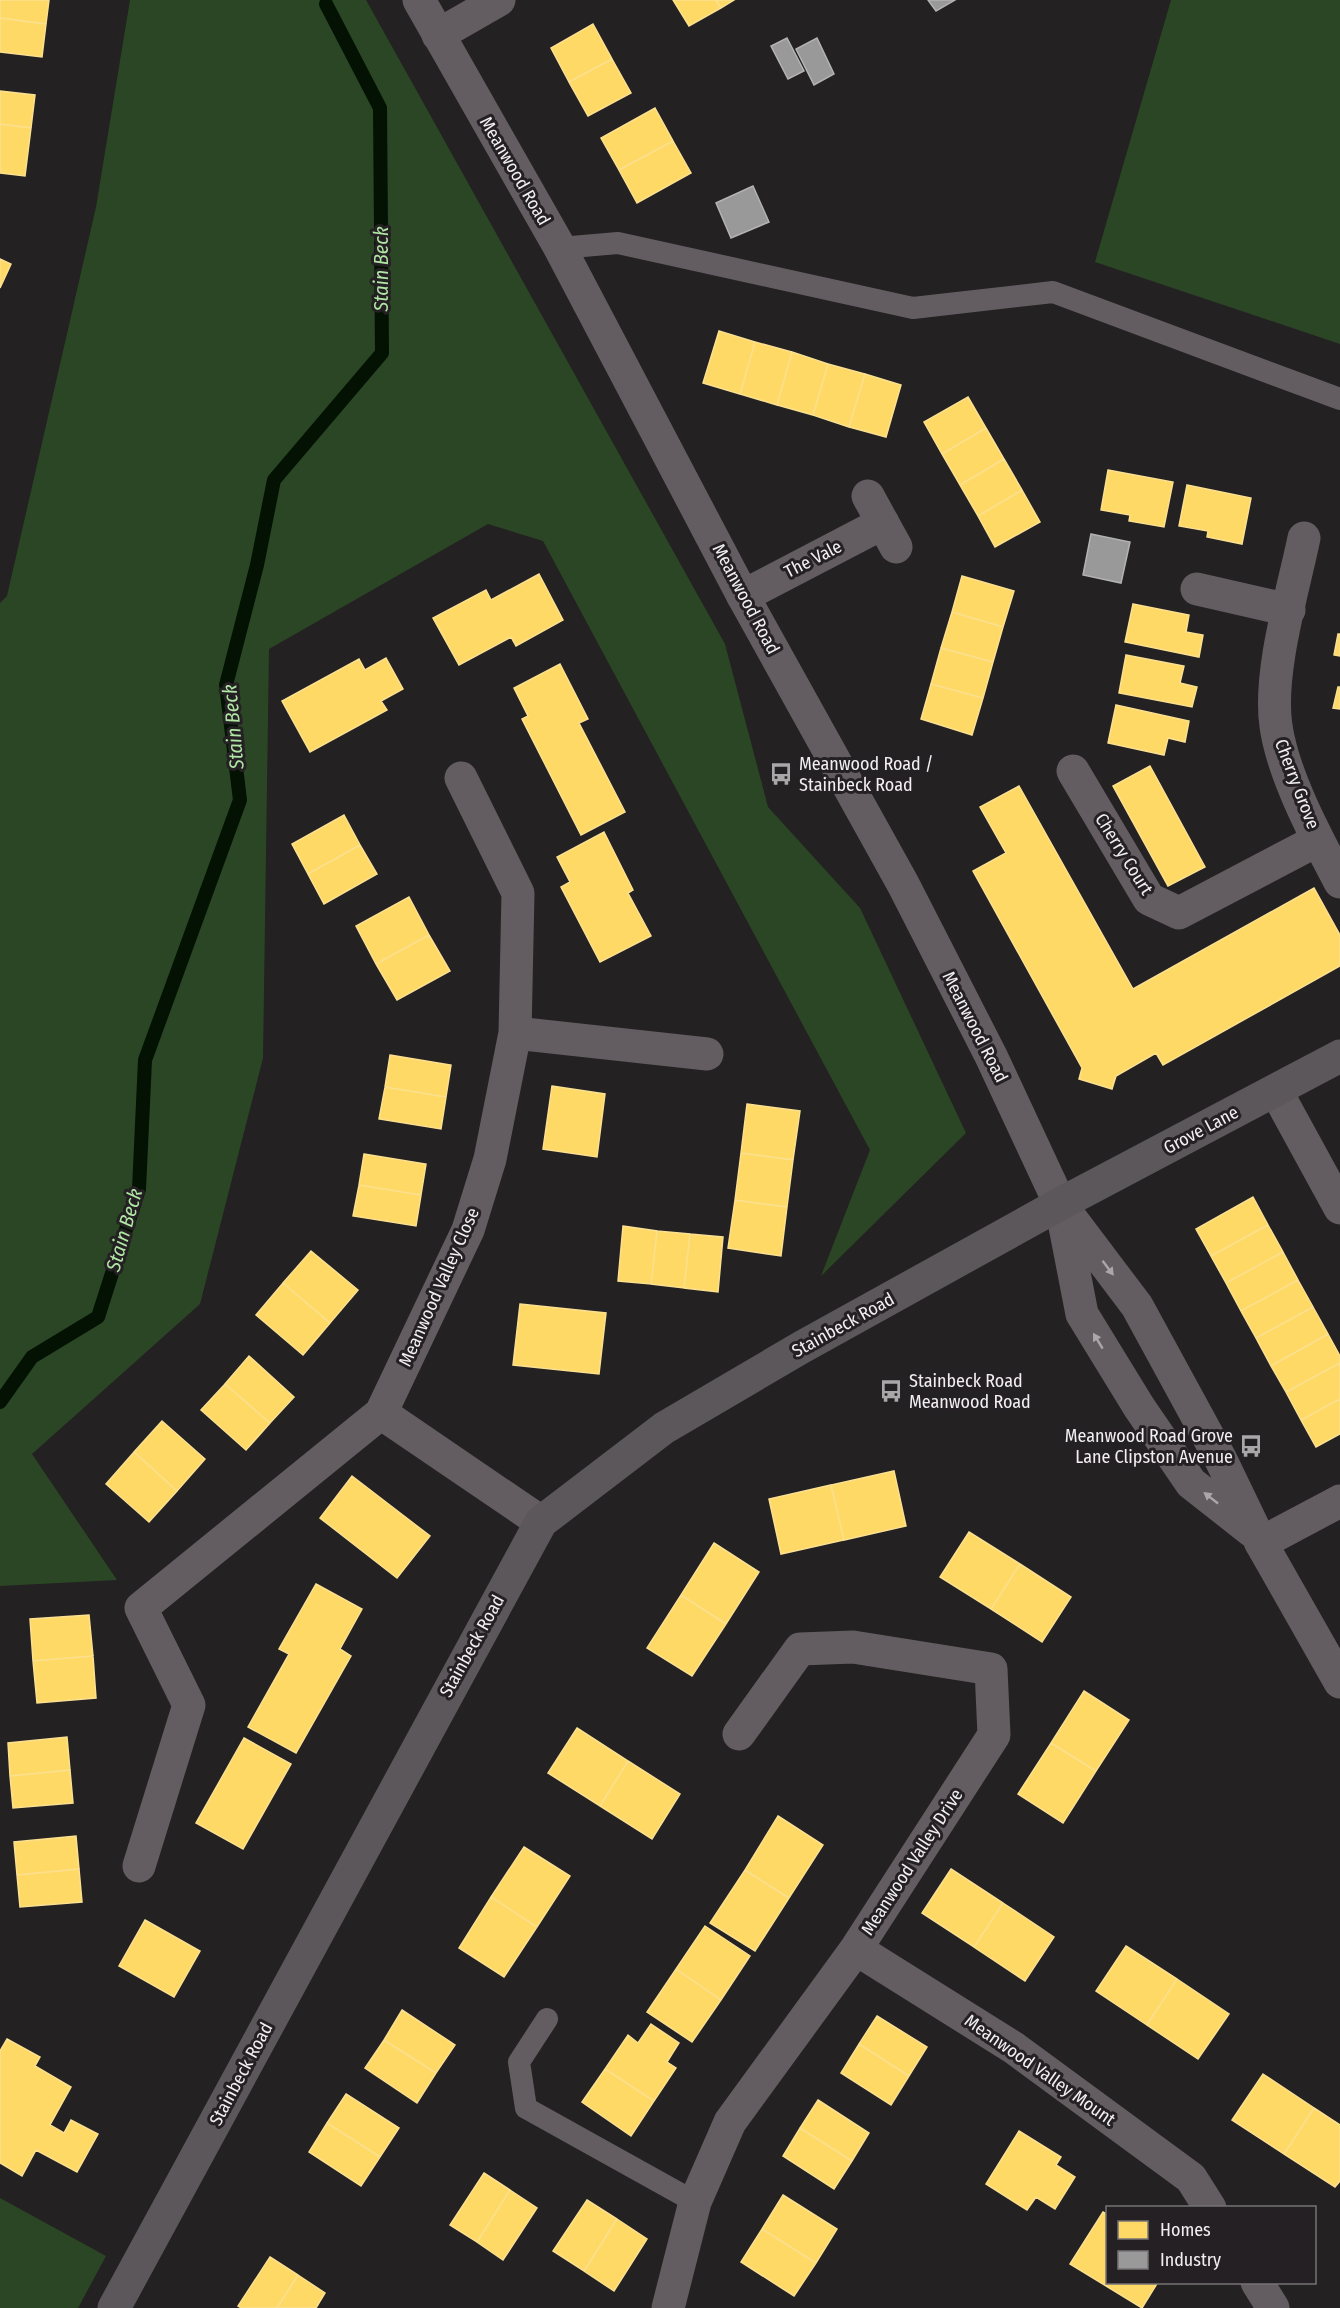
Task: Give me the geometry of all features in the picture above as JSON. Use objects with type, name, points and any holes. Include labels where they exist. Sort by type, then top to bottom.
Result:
[{"type":"main road","name":"Grove Lane","points":[[1060,1204],[1340,1056]]},
{"type":"main road","name":"Stainbeck Road","points":[[114,2308],[541,1522],[664,1428],[802,1347],[1060,1204]]},
{"type":"street","name":"Meanwood Road","points":[[419,0],[560,248],[743,596],[903,884],[991,1056],[1060,1204],[1137,1306],[1221,1460],[1259,1539],[1340,1682]]},
{"type":"street","points":[[438,35],[499,0]]},
{"type":"street","name":"The Vale","points":[[743,596],[882,522]]},
{"type":"street","name":"Cherry Grove","points":[[1304,538],[1276,676],[1276,726],[1287,767],[1318,840],[1340,882]]},
{"type":"street","points":[[1197,589],[1289,610]]},
{"type":"street","name":"Cherry Court","points":[[1073,771],[1149,899],[1179,913],[1318,840]]},
{"type":"street","name":"Meanwood Valley Close","points":[[139,1866],[189,1705],[141,1608],[381,1413],[468,1230],[490,1159],[515,1033],[518,893],[461,778]]},
{"type":"street","points":[[515,1033],[707,1054]]},
{"type":"street","points":[[1276,1091],[1340,1208]]},
{"type":"street","name":"Meanwood Road","points":[[1060,1204],[1082,1314],[1138,1407],[1191,1483],[1259,1539]]},
{"type":"street","points":[[381,1413],[541,1522]]},
{"type":"street","points":[[1259,1539],[1340,1501]]},
{"type":"street","name":"Meanwood Valley Drive","points":[[668,2308],[695,2202],[730,2122],[856,1949],[994,1735],[991,1669],[853,1647],[800,1649],[739,1734]]},
{"type":"street","name":"Meanwood Valley Mount","points":[[856,1949],[1014,2048],[1191,2178],[1209,2206]]},
{"type":"street","points":[[1258,2284],[1273,2308]]},
{"type":"lane","points":[[560,248],[618,243],[913,308],[1053,292],[1340,399]]},
{"type":"lane","points":[[548,2019],[519,2062],[526,2108],[695,2202]]},
{"type":"green space","points":[[130,0],[366,0],[725,644],[768,807],[860,908],[966,1133],[821,1276],[870,1150],[543,541],[488,524],[269,649],[263,1058],[200,1304],[32,1454],[117,1580],[0,1586],[0,603],[7,596],[96,207]]},
{"type":"green space","points":[[1171,0],[1340,0],[1340,344],[1095,262]]},
{"type":"green space","points":[[0,2198],[106,2256],[78,2308],[0,2308]]},
{"type":"building: Homes","points":[[0,0],[49,0],[46,24],[0,18]]},
{"type":"building: Homes","points":[[673,0],[716,0],[721,8],[689,26]]},
{"type":"building: Homes","points":[[716,0],[734,0],[721,8]]},
{"type":"building: Homes","points":[[0,18],[46,24],[42,57],[0,52]]},
{"type":"building: Homes","points":[[593,24],[612,59],[569,82],[551,48]]},
{"type":"building: Homes","points":[[612,59],[631,93],[588,116],[569,82]]},
{"type":"building: Homes","points":[[0,91],[35,95],[31,128],[0,124]]},
{"type":"building: Homes","points":[[655,108],[673,141],[619,170],[601,138]]},
{"type":"building: Homes","points":[[0,124],[31,128],[25,176],[0,173]]},
{"type":"building: Homes","points":[[673,141],[691,173],[637,203],[619,170]]},
{"type":"building: Homes","points":[[0,259],[11,264],[0,288]]},
{"type":"building: Homes","points":[[719,331],[755,342],[740,394],[703,383]]},
{"type":"building: Homes","points":[[755,342],[792,352],[777,405],[740,394]]},
{"type":"building: Homes","points":[[792,352],[828,364],[813,415],[777,405]]},
{"type":"building: Homes","points":[[828,364],[865,374],[849,427],[813,415]]},
{"type":"building: Homes","points":[[865,374],[901,385],[886,437],[849,427]]},
{"type":"building: Homes","points":[[968,397],[986,428],[942,454],[924,422]]},
{"type":"building: Homes","points":[[986,428],[1004,459],[960,485],[942,454]]},
{"type":"building: Homes","points":[[1004,459],[1022,490],[978,516],[960,485]]},
{"type":"building: Homes","points":[[1108,470],[1173,482],[1164,527],[1129,521],[1130,515],[1101,510]]},
{"type":"building: Homes","points":[[1187,485],[1251,498],[1242,544],[1207,537],[1208,531],[1179,526]]},
{"type":"building: Homes","points":[[1022,490],[1040,522],[995,547],[978,516]]},
{"type":"building: Homes","points":[[539,574],[563,620],[516,646],[511,637],[459,665],[433,618],[486,590],[491,600]]},
{"type":"building: Homes","points":[[962,576],[1014,591],[1003,627],[952,612]]},
{"type":"building: Homes","points":[[1133,604],[1189,615],[1186,632],[1203,635],[1199,657],[1125,642]]},
{"type":"building: Homes","points":[[952,612],[1003,627],[993,662],[941,648]]},
{"type":"building: Homes","points":[[1338,634],[1340,634],[1340,656],[1334,655]]},
{"type":"building: Homes","points":[[941,648],[993,662],[983,698],[931,684]]},
{"type":"building: Homes","points":[[1126,655],[1184,666],[1180,683],[1197,687],[1192,707],[1119,693]]},
{"type":"building: Homes","points":[[386,658],[403,689],[381,701],[387,710],[310,752],[282,701],[359,659],[365,670]]},
{"type":"building: Homes","points":[[560,664],[588,719],[579,723],[625,812],[581,835],[522,719],[528,716],[514,688]]},
{"type":"building: Homes","points":[[931,684],[983,698],[972,735],[921,719]]},
{"type":"building: Homes","points":[[1338,687],[1340,687],[1340,709],[1333,708]]},
{"type":"building: Homes","points":[[1116,705],[1189,721],[1185,742],[1168,738],[1164,755],[1108,743]]},
{"type":"building: Homes","points":[[1150,766],[1205,867],[1168,886],[1113,786]]},
{"type":"building: Homes","points":[[1019,786],[1133,989],[1314,888],[1340,935],[1340,966],[1163,1065],[1156,1053],[1116,1076],[1112,1089],[1079,1079],[1082,1068],[973,871],[1006,853],[980,807]]},
{"type":"building: Homes","points":[[344,815],[360,845],[308,874],[292,844]]},
{"type":"building: Homes","points":[[604,832],[633,890],[628,893],[651,936],[600,962],[561,887],[570,882],[557,857]]},
{"type":"building: Homes","points":[[360,845],[377,874],[324,904],[308,874]]},
{"type":"building: Homes","points":[[409,897],[429,935],[376,964],[356,926]]},
{"type":"building: Homes","points":[[429,935],[450,971],[397,1000],[376,964]]},
{"type":"building: Homes","points":[[390,1055],[451,1065],[446,1097],[385,1087]]},
{"type":"building: Homes","points":[[552,1086],[605,1094],[597,1157],[543,1149]]},
{"type":"building: Homes","points":[[385,1087],[446,1097],[441,1129],[379,1119]]},
{"type":"building: Homes","points":[[747,1104],[800,1111],[793,1160],[741,1153]]},
{"type":"building: Homes","points":[[741,1153],[793,1160],[787,1207],[735,1200]]},
{"type":"building: Homes","points":[[364,1154],[426,1164],[421,1195],[359,1185]]},
{"type":"building: Homes","points":[[359,1185],[421,1195],[416,1226],[353,1216]]},
{"type":"building: Homes","points":[[1253,1197],[1268,1225],[1211,1256],[1196,1229]]},
{"type":"building: Homes","points":[[735,1200],[787,1207],[781,1256],[728,1248]]},
{"type":"building: Homes","points":[[1268,1225],[1283,1252],[1226,1283],[1211,1256]]},
{"type":"building: Homes","points":[[623,1226],[657,1231],[651,1284],[618,1281]]},
{"type":"building: Homes","points":[[657,1231],[690,1234],[684,1288],[651,1284]]},
{"type":"building: Homes","points":[[690,1234],[723,1237],[718,1292],[684,1288]]},
{"type":"building: Homes","points":[[311,1251],[358,1290],[330,1323],[283,1283]]},
{"type":"building: Homes","points":[[1283,1252],[1298,1280],[1241,1311],[1226,1283]]},
{"type":"building: Homes","points":[[1298,1280],[1313,1307],[1256,1338],[1241,1311]]},
{"type":"building: Homes","points":[[283,1283],[330,1323],[303,1355],[256,1315]]},
{"type":"building: Homes","points":[[520,1304],[606,1313],[599,1374],[513,1365]]},
{"type":"building: Homes","points":[[1313,1307],[1328,1334],[1271,1366],[1256,1338]]},
{"type":"building: Homes","points":[[1328,1334],[1340,1356],[1340,1363],[1286,1392],[1271,1366]]},
{"type":"building: Homes","points":[[249,1356],[294,1397],[270,1423],[225,1384]]},
{"type":"building: Homes","points":[[1340,1363],[1340,1399],[1301,1420],[1286,1392]]},
{"type":"building: Homes","points":[[225,1384],[270,1423],[246,1450],[201,1410]]},
{"type":"building: Homes","points":[[1340,1399],[1340,1434],[1316,1447],[1301,1420]]},
{"type":"building: Homes","points":[[162,1421],[205,1459],[177,1491],[134,1452]]},
{"type":"building: Homes","points":[[134,1452],[177,1491],[149,1522],[106,1484]]},
{"type":"building: Homes","points":[[894,1471],[906,1526],[844,1540],[831,1485]]},
{"type":"building: Homes","points":[[352,1476],[430,1536],[397,1578],[320,1518]]},
{"type":"building: Homes","points":[[831,1485],[844,1540],[781,1554],[769,1499]]},
{"type":"building: Homes","points":[[969,1532],[1020,1564],[991,1609],[940,1577]]},
{"type":"building: Homes","points":[[714,1543],[759,1572],[726,1624],[681,1595]]},
{"type":"building: Homes","points":[[1020,1564],[1071,1597],[1042,1642],[991,1609]]},
{"type":"building: Homes","points":[[316,1584],[362,1609],[340,1649],[351,1656],[296,1753],[248,1727],[289,1654],[279,1649]]},
{"type":"building: Homes","points":[[681,1595],[726,1624],[692,1676],[647,1648]]},
{"type":"building: Homes","points":[[89,1615],[93,1656],[33,1661],[30,1619]]},
{"type":"building: Homes","points":[[93,1656],[96,1698],[37,1703],[33,1661]]},
{"type":"building: Homes","points":[[1084,1691],[1129,1720],[1096,1771],[1051,1743]]},
{"type":"building: Homes","points":[[577,1728],[628,1761],[600,1806],[548,1773]]},
{"type":"building: Homes","points":[[67,1737],[70,1770],[10,1776],[8,1743]]},
{"type":"building: Homes","points":[[244,1738],[291,1764],[243,1849],[196,1823]]},
{"type":"building: Homes","points":[[1051,1743],[1096,1771],[1063,1823],[1018,1794]]},
{"type":"building: Homes","points":[[628,1761],[680,1794],[652,1839],[600,1806]]},
{"type":"building: Homes","points":[[70,1770],[73,1803],[13,1808],[10,1776]]},
{"type":"building: Homes","points":[[778,1816],[823,1845],[789,1898],[745,1870]]},
{"type":"building: Homes","points":[[76,1836],[79,1869],[17,1875],[14,1842]]},
{"type":"building: Homes","points":[[524,1847],[570,1876],[537,1927],[491,1897]]},
{"type":"building: Homes","points":[[79,1869],[82,1902],[20,1907],[17,1875]]},
{"type":"building: Homes","points":[[951,1869],[1003,1903],[974,1947],[922,1913]]},
{"type":"building: Homes","points":[[745,1870],[789,1898],[755,1951],[710,1923]]},
{"type":"building: Homes","points":[[491,1897],[537,1927],[504,1977],[459,1948]]},
{"type":"building: Homes","points":[[1003,1903],[1054,1937],[1025,1981],[974,1947]]},
{"type":"building: Homes","points":[[145,1920],[200,1951],[174,1997],[119,1966]]},
{"type":"building: Homes","points":[[705,1926],[750,1956],[721,2000],[676,1969]]},
{"type":"building: Homes","points":[[1126,1946],[1177,1979],[1147,2025],[1096,1991]]},
{"type":"building: Homes","points":[[676,1969],[721,2000],[692,2042],[647,2012]]},
{"type":"building: Homes","points":[[1177,1979],[1229,2014],[1198,2059],[1147,2025]]},
{"type":"building: Homes","points":[[402,2010],[455,2045],[436,2073],[384,2040]]},
{"type":"building: Homes","points":[[877,2016],[927,2047],[909,2076],[859,2044]]},
{"type":"building: Homes","points":[[651,2024],[679,2043],[667,2062],[676,2068],[654,2101],[605,2069],[628,2035],[638,2043]]},
{"type":"building: Homes","points":[[7,2039],[40,2057],[35,2066],[71,2087],[50,2125],[64,2133],[71,2120],[98,2134],[77,2172],[36,2150],[22,2176],[0,2163],[0,2051]]},
{"type":"building: Homes","points":[[384,2040],[436,2073],[417,2103],[365,2068]]},
{"type":"building: Homes","points":[[859,2044],[909,2076],[891,2105],[841,2073]]},
{"type":"building: Homes","points":[[605,2069],[654,2101],[631,2136],[582,2102]]},
{"type":"building: Homes","points":[[1263,2074],[1314,2108],[1284,2154],[1232,2120]]},
{"type":"building: Homes","points":[[346,2094],[399,2128],[380,2157],[327,2123]]},
{"type":"building: Homes","points":[[818,2100],[869,2133],[852,2161],[800,2128]]},
{"type":"building: Homes","points":[[1314,2108],[1340,2125],[1340,2181],[1335,2187],[1284,2154]]},
{"type":"building: Homes","points":[[327,2123],[380,2157],[361,2186],[309,2152]]},
{"type":"building: Homes","points":[[800,2128],[852,2161],[834,2189],[783,2156]]},
{"type":"building: Homes","points":[[1019,2131],[1061,2157],[1056,2165],[1075,2177],[1055,2209],[1036,2197],[1027,2210],[986,2184]]},
{"type":"building: Homes","points":[[484,2173],[510,2190],[477,2242],[450,2225]]},
{"type":"building: Homes","points":[[510,2190],[537,2208],[503,2260],[477,2242]]},
{"type":"building: Homes","points":[[783,2195],[837,2229],[816,2263],[762,2229]]},
{"type":"building: Homes","points":[[587,2200],[617,2219],[584,2271],[553,2251]]},
{"type":"building: Homes","points":[[1103,2212],[1106,2214],[1106,2286],[1070,2264]]},
{"type":"building: Homes","points":[[617,2219],[647,2239],[614,2291],[584,2271]]},
{"type":"building: Homes","points":[[762,2229],[816,2263],[794,2296],[741,2262]]},
{"type":"building: Homes","points":[[270,2257],[298,2275],[277,2308],[241,2308],[238,2306]]},
{"type":"building: Homes","points":[[298,2275],[325,2293],[316,2308],[277,2308]]},
{"type":"building: Homes","points":[[1107,2284],[1157,2284],[1142,2308],[1106,2286]]},
{"type":"building: Industry","points":[[928,0],[955,0],[936,11]]},
{"type":"building: Industry","points":[[787,38],[804,71],[788,79],[771,46]]},
{"type":"building: Industry","points":[[817,38],[834,74],[814,85],[796,49]]},
{"type":"building: Industry","points":[[753,186],[769,222],[731,238],[716,203]]},
{"type":"building: Industry","points":[[1091,534],[1130,542],[1121,583],[1083,575]]},
{"type":"waterway","name":"Stain Beck","points":[[0,1402],[32,1357],[98,1317],[139,1189],[145,1060],[240,800],[226,685],[257,565],[274,480],[382,353],[380,108],[326,4]]},
{"type":"place","name":"Meanwood Road / Stainbeck Road","points":[[781,774]]},
{"type":"place","name":"Stainbeck Road Meanwood Road","points":[[891,1391]]},
{"type":"place","name":"Meanwood Road Grove Lane Clipston Avenue","points":[[1251,1446]]}]
